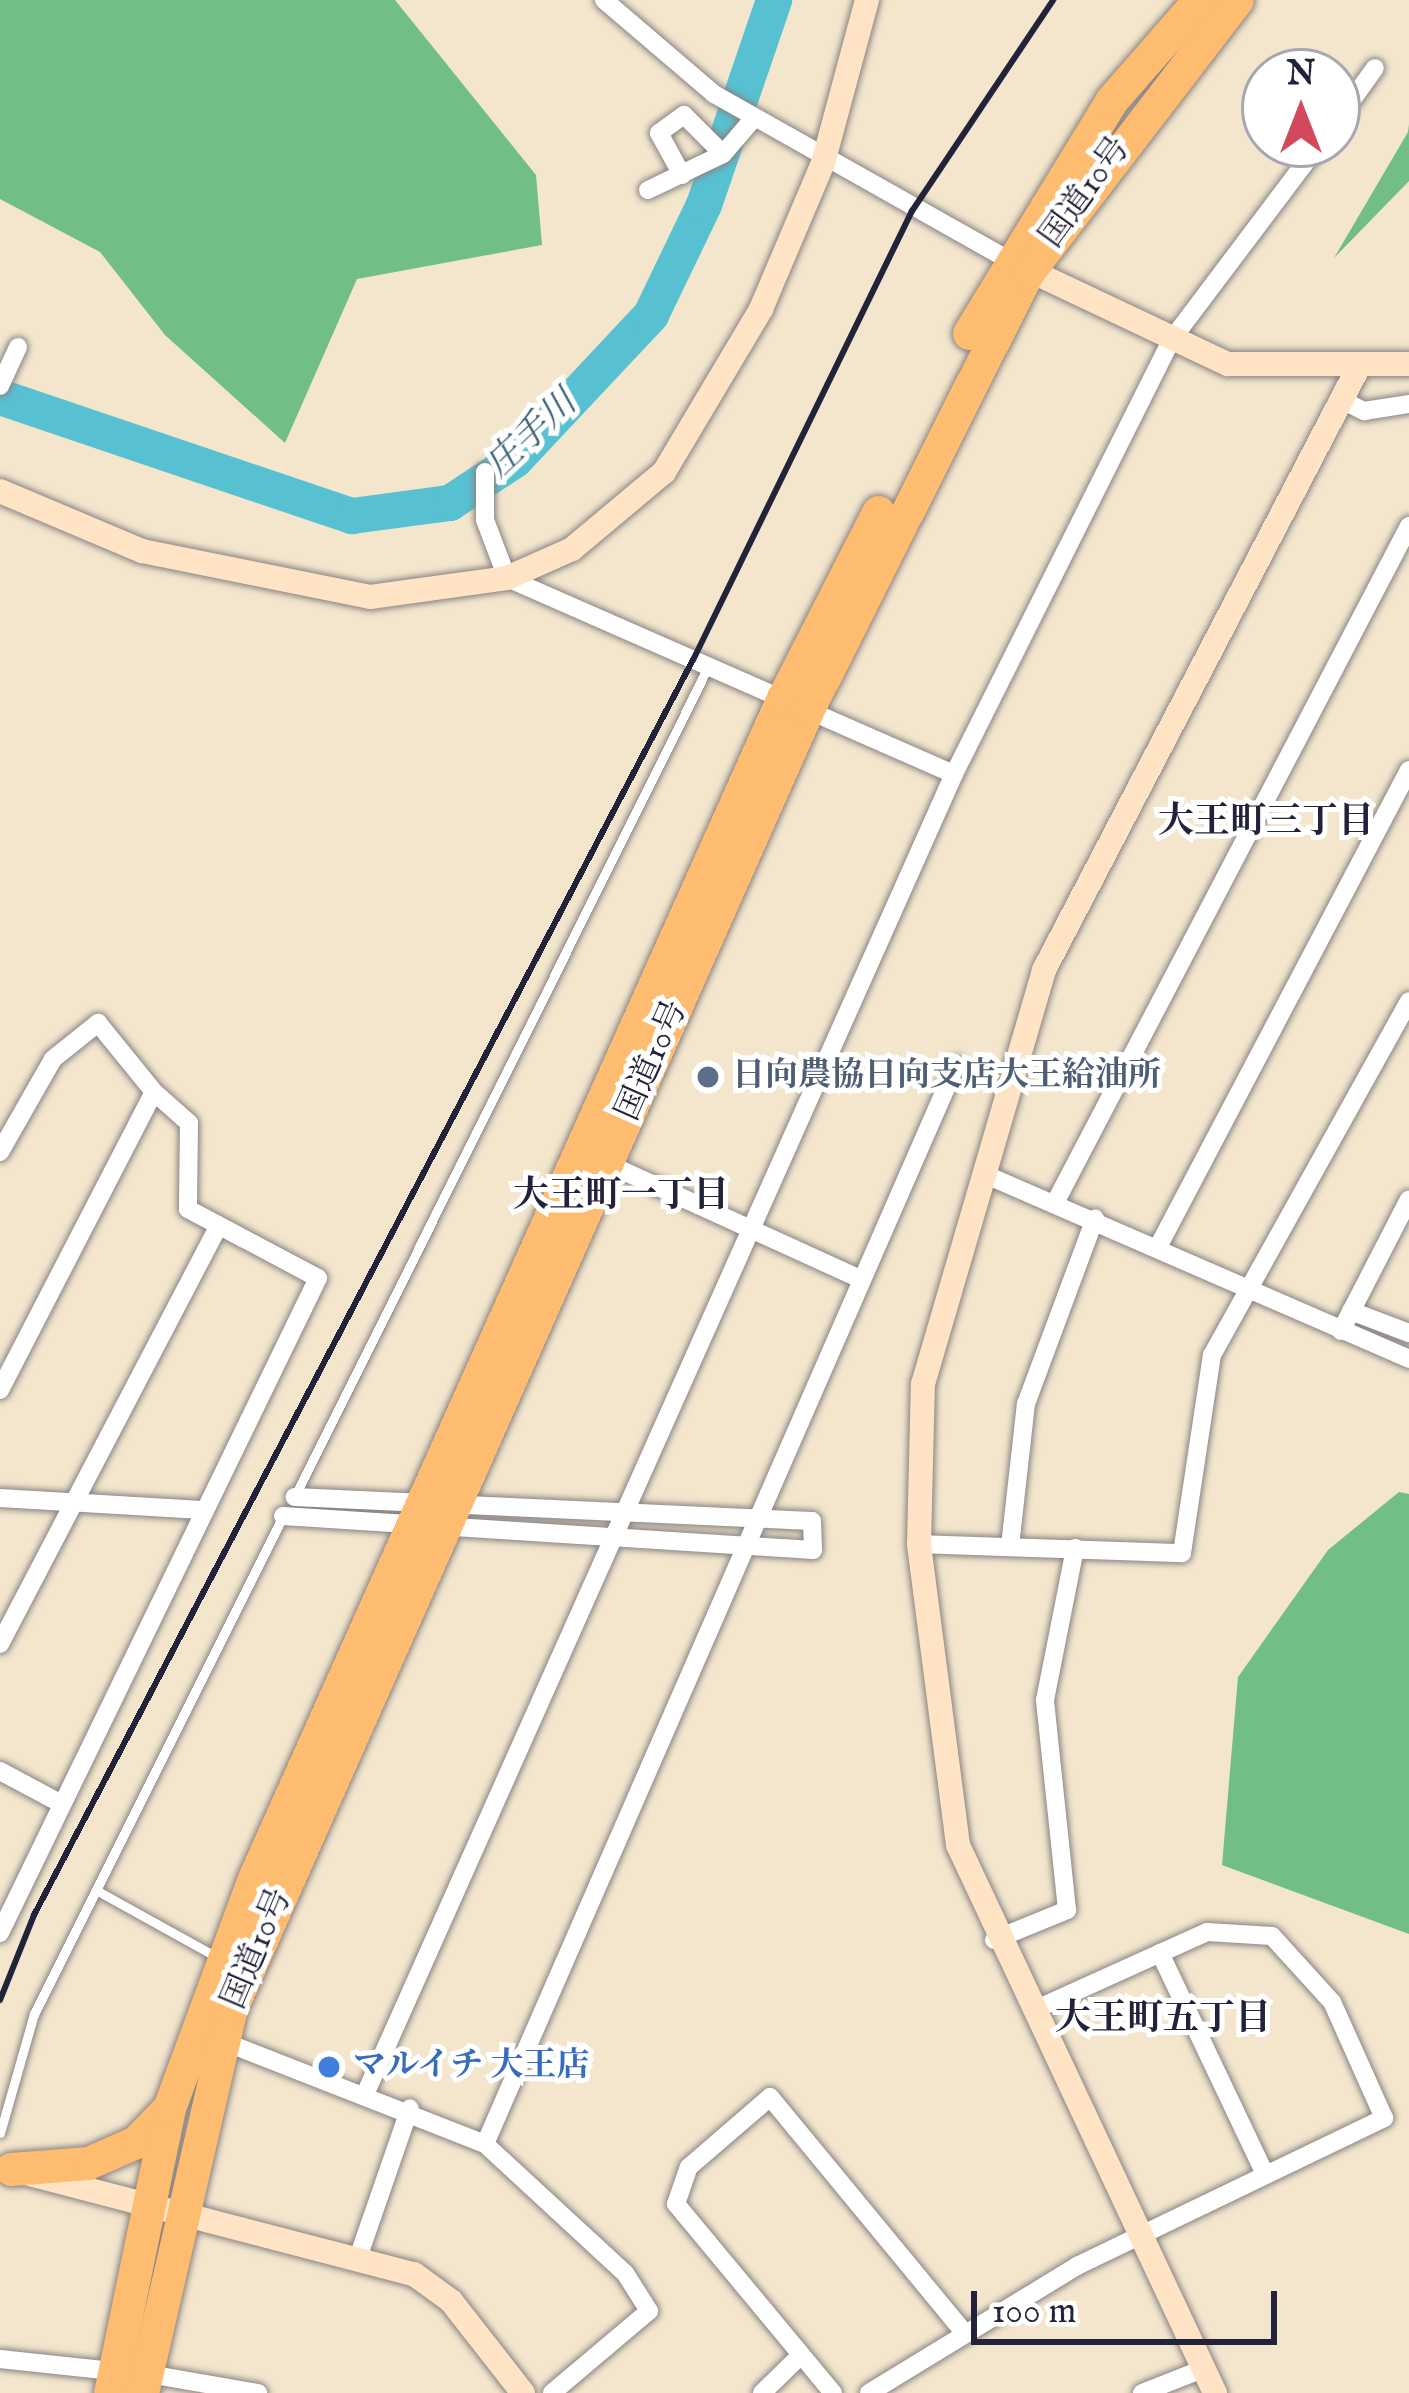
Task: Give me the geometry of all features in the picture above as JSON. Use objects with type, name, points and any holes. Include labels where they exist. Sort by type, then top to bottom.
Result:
[{"type":"highway","name":"国道10号","points":[[127,2383],[144,2204],[169,2108],[221,1960],[412,1514],[795,704],[1017,266],[1111,100],[1199,0]]},
{"type":"highway","name":"国道10号","points":[[1017,266],[1237,0]]},
{"type":"highway","name":"国道10号","points":[[127,2383],[222,2041],[608,1164],[795,704]]},
{"type":"highway","points":[[5,2168],[88,2163],[136,2142],[169,2108]]},
{"type":"street","points":[[604,0],[714,94],[823,163],[1170,342],[1228,364],[1356,372],[1409,364]]},
{"type":"street","points":[[0,491],[142,551],[292,588],[370,597],[507,578],[608,526],[664,472],[761,309],[823,163],[867,0]]},
{"type":"street","points":[[1361,88],[1375,68]]},
{"type":"street","points":[[682,175],[659,133],[684,115],[724,154]]},
{"type":"street","points":[[648,190],[724,154],[761,123]]},
{"type":"street","points":[[367,2090],[954,774],[1170,342],[1301,168]]},
{"type":"street","points":[[0,386],[18,347]]},
{"type":"street","points":[[1215,2393],[1034,2010],[994,1940],[958,1844],[919,1544],[923,1384],[1044,970],[1356,372]]},
{"type":"street","points":[[1342,400],[1364,411],[1409,404]]},
{"type":"street","points":[[485,472],[485,520],[507,578],[954,774]]},
{"type":"street","points":[[1055,1201],[1409,526]]},
{"type":"street","points":[[1158,1246],[1409,770]]},
{"type":"street","points":[[919,1544],[1182,1553],[1212,1354],[1256,1291],[1409,1001]]},
{"type":"street","points":[[0,1152],[52,1059],[98,1023],[154,1092],[189,1124],[188,1210],[318,1279],[58,1802],[0,1934]]},
{"type":"street","points":[[485,2144],[741,1546],[956,1065]]},
{"type":"street","points":[[0,1390],[154,1092]]},
{"type":"street","points":[[608,1164],[860,1279]]},
{"type":"street","points":[[984,1174],[1095,1218],[1409,1359]]},
{"type":"street","points":[[1341,1330],[1409,1198]]},
{"type":"street","points":[[1010,1546],[1026,1404],[1095,1218]]},
{"type":"street","points":[[0,1644],[218,1227]]},
{"type":"street","points":[[1351,1311],[1409,1333]]},
{"type":"street","points":[[295,1497],[412,1514]]},
{"type":"street","points":[[0,1498],[202,1510]]},
{"type":"street","points":[[283,1516],[622,1512],[812,1521],[812,1550],[612,1535],[453,1515]]},
{"type":"street","points":[[994,1940],[1067,1910],[1045,1700],[1075,1548]]},
{"type":"street","points":[[0,1771],[58,1802]]},
{"type":"street","points":[[869,2393],[963,2331],[1144,2241],[1265,2174],[1384,2118],[1332,2002],[1288,1946],[1251,1930],[1207,1932],[1034,2010]]},
{"type":"street","points":[[1160,1953],[1265,2174]]},
{"type":"street","points":[[222,2041],[410,2108],[485,2144],[539,2184],[649,2311],[552,2393]]},
{"type":"street","points":[[832,2393],[676,2204],[689,2168],[770,2097],[963,2331]]},
{"type":"street","points":[[360,2252],[410,2108]]},
{"type":"street","points":[[5,2168],[360,2252],[451,2301],[523,2393]]},
{"type":"street","points":[[762,2393],[800,2356]]},
{"type":"street","points":[[0,2359],[127,2383],[258,2393]]},
{"type":"street","points":[[1142,2393],[1203,2369]]},
{"type":"lane","points":[[0,2133],[34,2014],[708,667]]},
{"type":"lane","points":[[96,1890],[221,1960]]},
{"type":"green space","points":[[0,0],[395,0],[536,175],[542,245],[357,279],[285,443],[165,335],[100,252],[0,199]]},
{"type":"green space","points":[[1409,124],[1409,181],[1334,258],[1408,132]]},
{"type":"green space","points":[[1399,1492],[1409,1494],[1409,1934],[1222,1865],[1238,1677],[1328,1550]]},
{"type":"waterway","name":"庄手川","points":[[0,397],[352,516],[450,503],[515,460],[651,315],[704,205],[774,0]]},
{"type":"railway","points":[[0,2000],[34,1915],[693,660],[912,211],[1053,0]]},
{"type":"place","name":"日向農協日向支店大王給油所","points":[[708,1077]]},
{"type":"place","name":"マルイチ 大王店","points":[[329,2067]]},
{"type":"district","name":"大王町三丁目","points":[[1266,823]]},
{"type":"district","name":"大王町一丁目","points":[[621,1197]]},
{"type":"district","name":"大王町五丁目","points":[[1163,2020]]}]
